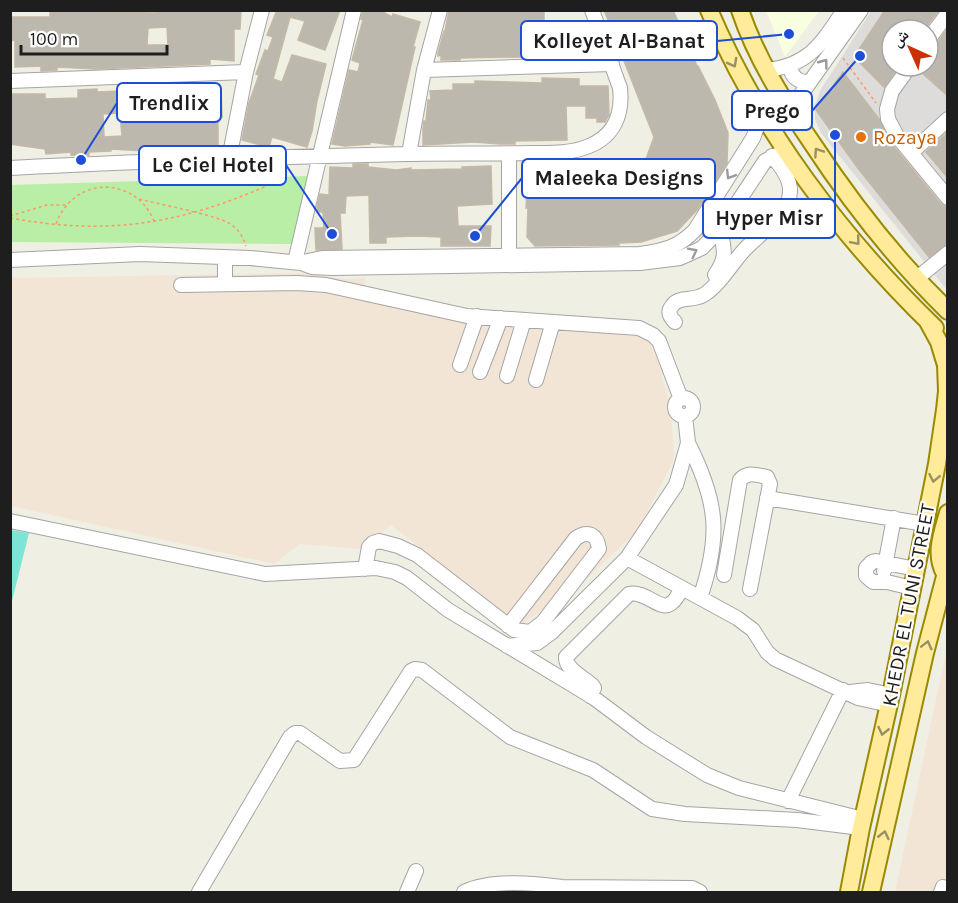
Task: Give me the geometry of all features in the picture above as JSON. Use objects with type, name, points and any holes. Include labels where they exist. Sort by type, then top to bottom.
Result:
[{"type":"main road","points":[[709,10],[733,63],[756,104],[774,158],[845,229],[948,340]]},
{"type":"main road","points":[[740,10],[766,70],[789,110],[843,190],[916,279],[948,311]]},
{"type":"main road","name":"KHEDR EL TUNI STREET","points":[[849,892],[890,700],[945,417],[946,365],[939,342],[927,320]]},
{"type":"main road","points":[[946,570],[940,562],[939,549],[948,513]]},
{"type":"main road","name":"KHEDR EL TUNI STREET","points":[[871,892],[946,570]]},
{"type":"street","points":[[229,159],[246,72],[262,10]]},
{"type":"street","points":[[298,262],[319,157],[354,10]]},
{"type":"street","points":[[409,154],[424,70],[440,10]]},
{"type":"street","points":[[10,168],[139,161],[571,152],[598,142],[608,134],[620,113],[622,100],[612,64],[592,10]]},
{"type":"street","points":[[766,70],[800,62],[820,46],[844,10]]},
{"type":"street","points":[[789,110],[836,48],[861,10]]},
{"type":"street","points":[[424,70],[612,64]]},
{"type":"street","points":[[790,66],[792,74],[798,80],[810,82]]},
{"type":"street","points":[[10,81],[246,72]]},
{"type":"street","points":[[901,78],[892,91],[887,110],[891,128],[948,198]]},
{"type":"street","points":[[10,260],[140,254],[298,262],[322,258],[640,254],[674,247],[695,230],[753,138],[759,122],[756,104]]},
{"type":"street","points":[[911,153],[948,119]]},
{"type":"street","points":[[720,229],[725,254],[724,261],[716,273],[699,291],[676,293],[664,304],[662,314],[664,320],[674,326],[669,311],[676,302],[681,299],[699,298],[707,292],[746,248],[766,232],[789,201],[791,190],[781,166],[774,158],[752,151],[744,152]]},
{"type":"street","points":[[509,154],[509,256]]},
{"type":"street","points":[[298,262],[312,267],[331,268],[640,263],[680,258],[691,254],[712,240],[774,158]]},
{"type":"street","points":[[916,279],[948,253]]},
{"type":"street","points":[[225,257],[225,285]]},
{"type":"street","points":[[240,284],[245,258]]},
{"type":"street","points":[[181,285],[326,285],[477,316],[645,330],[659,341],[681,399],[687,399],[692,407],[685,416],[688,443],[703,472],[712,503],[714,535],[711,567],[700,598]]},
{"type":"street","points":[[460,365],[477,316]]},
{"type":"street","points":[[480,372],[501,318]]},
{"type":"street","points":[[507,376],[525,320]]},
{"type":"street","points":[[536,380],[553,322]]},
{"type":"street","points":[[507,646],[537,642],[552,632],[627,558],[676,485],[688,443]]},
{"type":"street","points":[[724,575],[742,478],[750,474],[767,477],[770,484],[750,588]]},
{"type":"street","points":[[767,498],[925,524]]},
{"type":"street","points":[[885,562],[894,518]]},
{"type":"street","points":[[10,521],[265,574],[376,568],[395,572],[415,584],[448,610],[591,696],[646,737],[707,775],[740,788],[862,824]]},
{"type":"street","points":[[365,569],[369,547],[373,543],[379,541],[398,546],[417,555],[508,626],[514,630],[530,632],[543,622],[599,549],[598,540],[592,534],[583,533],[576,538],[508,626]]},
{"type":"street","points":[[627,558],[737,618],[753,630],[774,659],[845,691],[868,690],[890,700]]},
{"type":"street","points":[[415,584],[425,561]]},
{"type":"street","points":[[912,588],[873,582],[866,576],[866,568],[872,561],[916,568]]},
{"type":"street","points":[[591,696],[594,688],[592,684],[568,667],[566,657],[629,594],[640,593],[662,606],[667,606],[672,604],[682,588]]},
{"type":"street","points":[[471,624],[484,607]]},
{"type":"street","points":[[537,642],[537,659],[541,666]]},
{"type":"street","points":[[199,892],[294,732],[300,733],[340,761],[354,760],[411,670],[415,669],[422,670],[510,737],[593,770],[652,809],[678,814],[862,824]]},
{"type":"street","points":[[788,801],[845,691]]},
{"type":"street","points":[[407,892],[416,871]]},
{"type":"street","points":[[464,892],[482,886],[542,883],[570,890],[692,888],[700,892]]},
{"type":"street","points":[[941,892],[943,887],[948,888]]},
{"type":"path","points":[[836,48],[888,119]]},
{"type":"path","points":[[10,217],[55,225],[105,227],[155,222],[197,213],[271,184]]},
{"type":"path","points":[[55,225],[66,205],[83,192],[104,187],[126,191],[139,199],[155,222]]},
{"type":"path","points":[[139,199],[168,204],[224,221],[236,227],[243,235],[245,258]]},
{"type":"path","points":[[10,217],[47,205],[66,205]]},
{"type":"shaded area","points":[[766,11],[819,11],[785,57]]},
{"type":"shaded area","points":[[871,11],[947,11],[947,290],[821,133],[815,120],[815,105],[820,91]]},
{"type":"shaded area","points":[[306,273],[344,279],[365,278],[365,285],[468,321],[647,337],[658,361],[671,409],[674,459],[638,530],[578,587],[520,625],[391,525],[361,549],[300,544],[274,564],[11,506],[10,278]]},
{"type":"shaded area","points":[[10,530],[29,533],[11,605]]},
{"type":"shaded area","points":[[947,648],[947,892],[895,892]]},
{"type":"green space","points":[[308,176],[293,244],[11,242],[10,185]]},
{"type":"building","points":[[50,10],[155,13],[155,10],[241,10],[240,29],[234,29],[234,61],[210,59],[210,64],[96,69],[57,67],[57,70],[41,71],[41,66],[15,67],[15,40],[10,41],[10,17],[50,17]],"holes":[[[167,27],[168,45],[147,45],[148,28]]]},
{"type":"building","points":[[277,10],[340,10],[325,50],[298,40],[305,21],[290,17],[273,79],[282,82],[292,55],[326,64],[307,147],[272,137],[269,147],[242,140],[249,103],[259,75],[256,74],[265,50],[268,51],[273,37],[267,35]]},
{"type":"building","points":[[363,10],[379,10],[392,17],[393,14],[420,22],[393,145],[370,142],[370,144],[345,146],[332,144],[349,70],[358,72],[360,63],[352,60],[363,20],[361,19]]},
{"type":"building","points":[[449,10],[544,10],[544,29],[559,29],[559,34],[580,28],[588,51],[571,56],[441,60],[441,55],[438,56],[438,53]]},
{"type":"building","points":[[604,10],[673,10],[728,133],[727,163],[697,210],[677,231],[641,242],[619,243],[619,245],[535,246],[527,237],[528,177],[635,169],[646,159],[654,137]]},
{"type":"building","points":[[885,10],[939,10],[933,18],[880,18],[880,78],[890,78],[884,87],[854,57]]},
{"type":"building","points":[[946,31],[948,33],[948,96],[928,78],[940,78],[940,39]]},
{"type":"building","points":[[843,72],[879,119],[890,142],[941,204],[948,208],[948,244],[929,257],[857,167],[816,110]]},
{"type":"building","points":[[542,78],[579,79],[579,86],[608,86],[609,115],[605,122],[597,122],[597,118],[586,118],[586,106],[566,106],[567,140],[515,141],[515,144],[474,142],[423,145],[424,121],[426,121],[428,100],[431,100],[430,91],[453,90],[453,84],[475,84],[475,81],[542,83]]},
{"type":"building","points":[[221,89],[222,117],[218,117],[218,149],[165,152],[111,149],[111,151],[89,152],[89,155],[82,156],[71,155],[71,152],[46,154],[45,149],[10,144],[10,94],[45,94],[45,99],[78,98],[78,90],[121,91],[121,95],[179,94],[179,91]],"holes":[[[120,113],[122,136],[104,137],[103,114]]]},
{"type":"building","points":[[948,132],[948,178],[926,152]]},
{"type":"building","points":[[353,164],[368,164],[368,167],[396,170],[491,166],[492,204],[457,206],[458,226],[491,226],[490,246],[441,246],[441,237],[417,236],[386,237],[386,243],[370,243],[369,195],[346,196],[345,213],[340,213],[342,249],[316,250],[315,228],[324,228],[323,212],[317,212],[317,206],[320,194],[329,195],[330,167],[353,168]]},
{"type":"place","name":"Kolleyet Al-Banat","points":[[789,34]]},
{"type":"place","name":"Prego","points":[[860,56]]},
{"type":"place","name":"Hyper Misr","points":[[835,135]]},
{"type":"place","name":"Rozaya","points":[[861,137]]},
{"type":"place","name":"Trendlix","points":[[81,160]]},
{"type":"place","name":"Le Ciel Hotel","points":[[332,234]]},
{"type":"place","name":"Maleeka Designs","points":[[475,236]]}]
